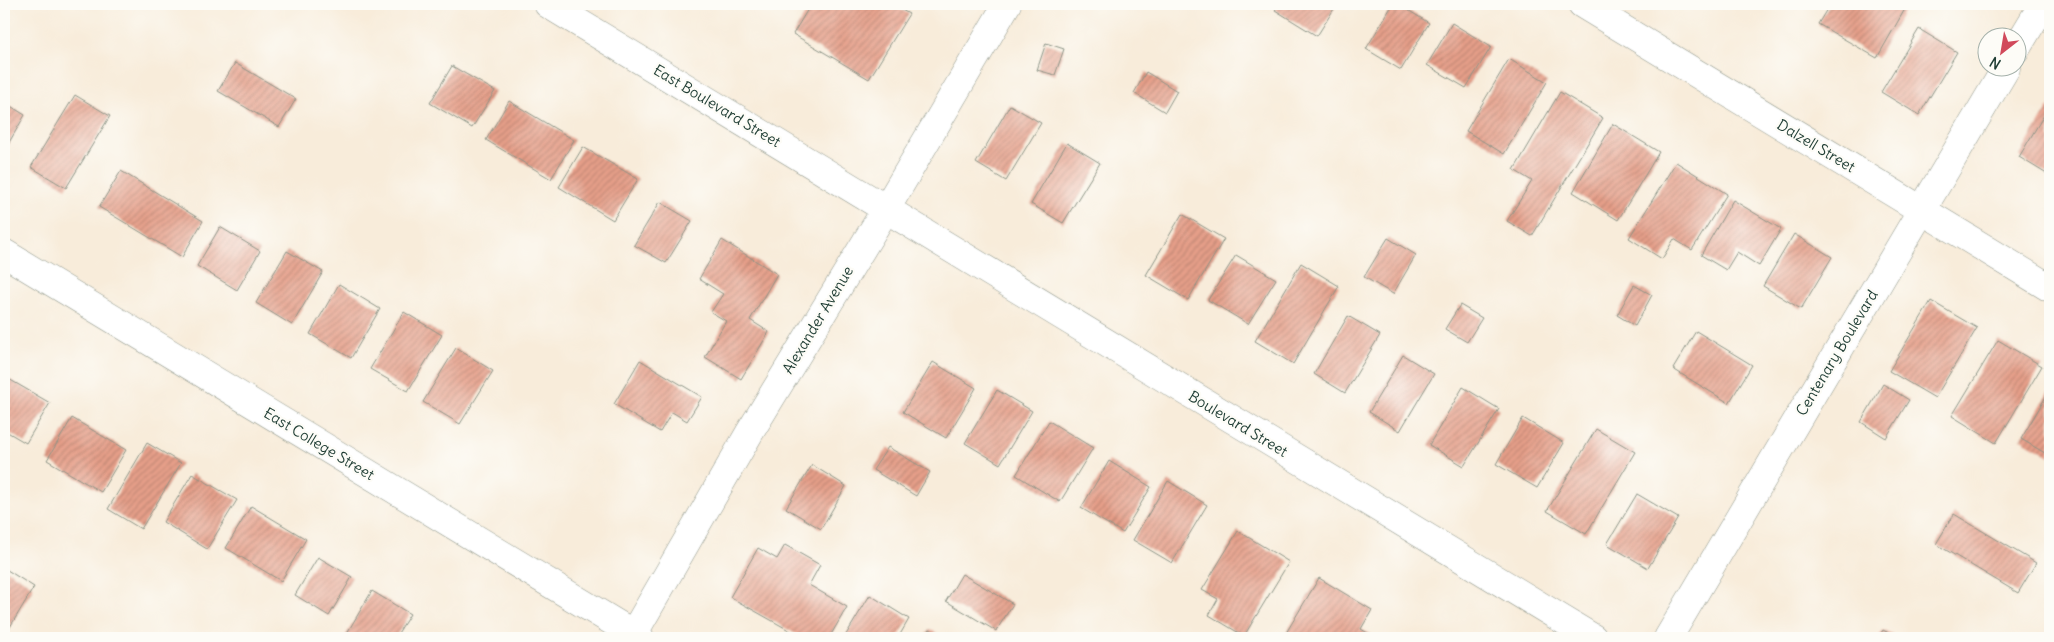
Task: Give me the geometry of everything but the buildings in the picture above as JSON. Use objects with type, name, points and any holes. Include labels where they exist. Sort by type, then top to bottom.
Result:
[{"type":"street","name":"East Boulevard Street","points":[[548,4],[886,209]]},
{"type":"street","name":"Alexander Avenue","points":[[635,637],[750,432],[886,209],[1007,4]]},
{"type":"street","name":"Dalzell Street","points":[[1582,4],[2050,288]]},
{"type":"street","points":[[2026,32],[2043,4]]},
{"type":"street","name":"Centenary Boulevard","points":[[1668,638],[2000,78]]},
{"type":"street","name":"Boulevard Street","points":[[886,209],[1207,406],[1592,638]]},
{"type":"street","name":"East College Street","points":[[4,253],[635,637]]}]
